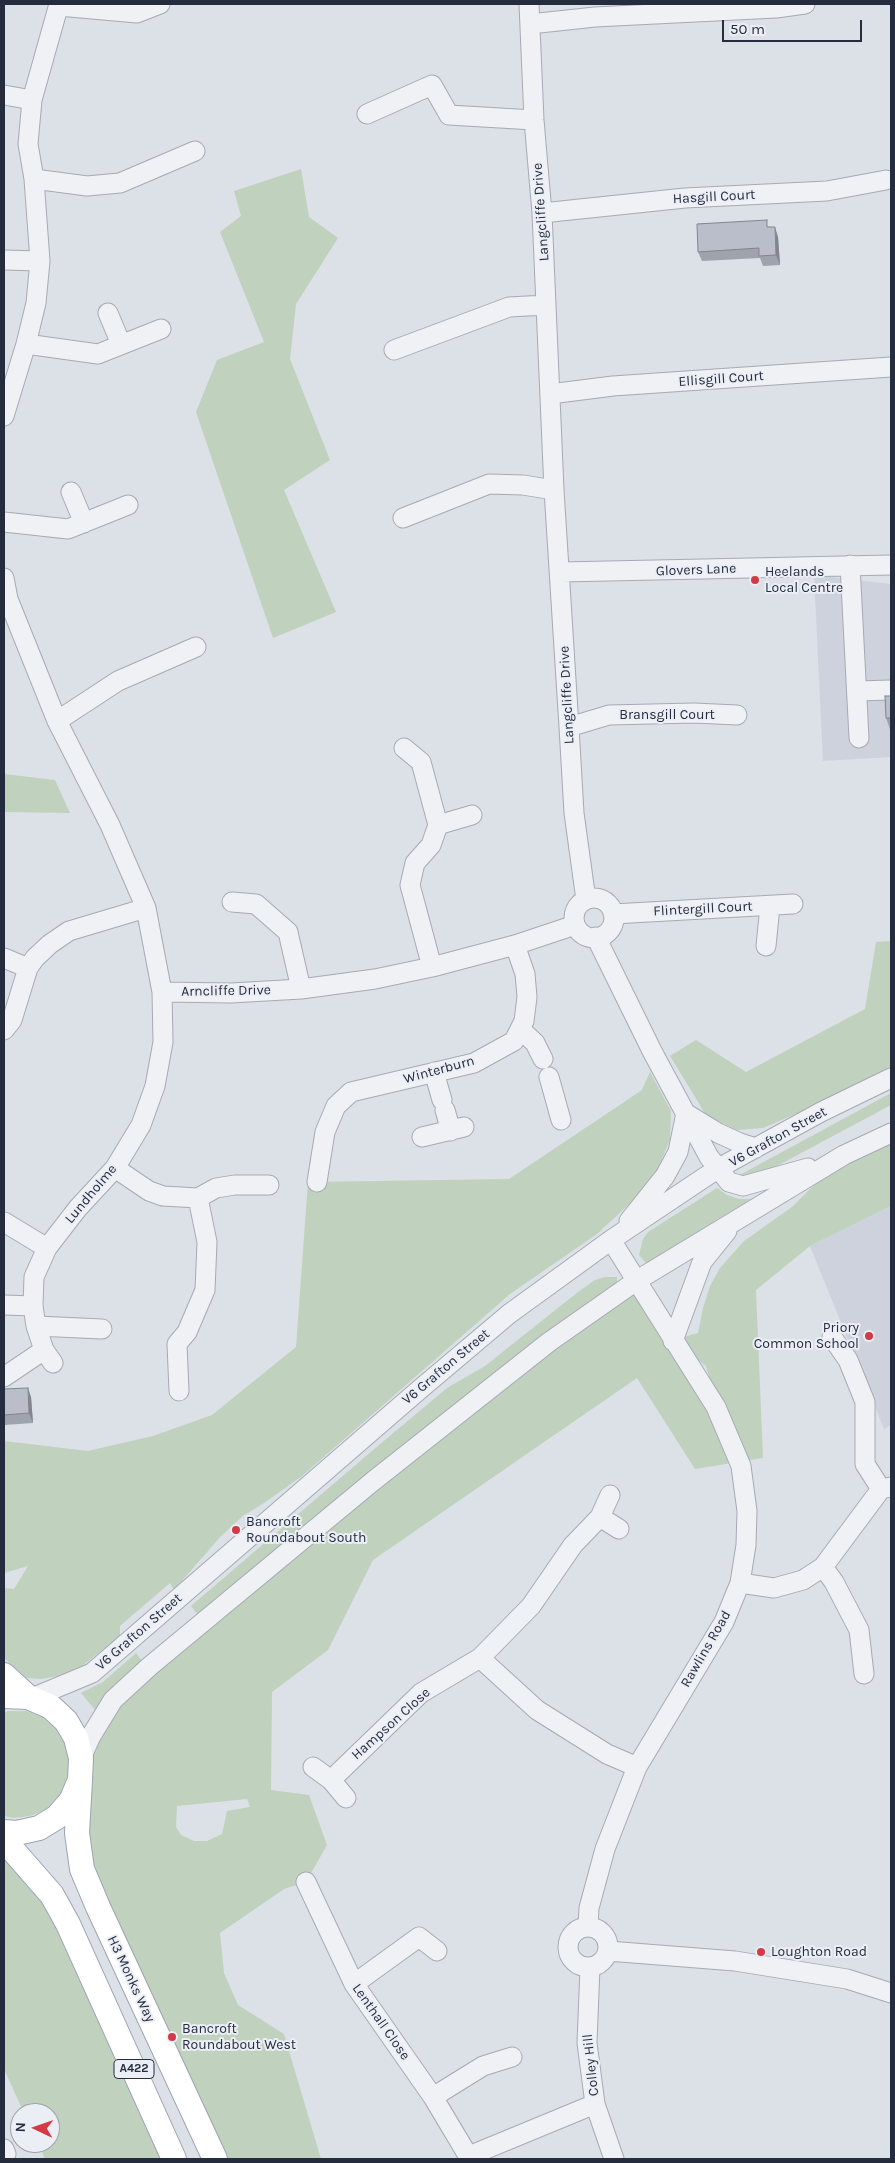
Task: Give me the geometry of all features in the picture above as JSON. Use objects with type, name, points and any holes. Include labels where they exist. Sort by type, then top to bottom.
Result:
[{"type":"main road","name":"A422","points":[[4,1675],[30,1698],[51,1707],[66,1721],[76,1738],[80,1769]]},
{"type":"main road","name":"A422","points":[[4,1696],[30,1698]]},
{"type":"main road","points":[[4,1832],[17,1833],[39,1828],[57,1817],[71,1801],[80,1769]]},
{"type":"main road","name":"H3 Monks Way","points":[[80,1769],[77,1833],[82,1869],[215,2159]]},
{"type":"main road","name":"A422","points":[[4,1840],[52,1895],[68,1924],[174,2159]]},
{"type":"street","points":[[4,416],[26,344],[36,303],[40,260],[34,178],[28,144],[32,100],[59,5],[137,13],[160,4]]},
{"type":"street","name":"Langcliffe Drive","points":[[529,4],[534,120],[542,213],[554,490],[561,572],[574,813],[586,900]]},
{"type":"street","points":[[530,24],[595,17],[776,8],[805,4]]},
{"type":"street","points":[[367,114],[432,85],[449,115],[534,120]]},
{"type":"street","points":[[4,95],[32,100]]},
{"type":"street","points":[[34,178],[87,186],[120,183],[195,152]]},
{"type":"street","name":"Hasgill Court","points":[[542,213],[685,198],[827,191],[886,180]]},
{"type":"street","points":[[4,260],[40,260]]},
{"type":"street","points":[[394,350],[509,307],[546,305]]},
{"type":"street","points":[[108,313],[121,344]]},
{"type":"street","points":[[26,344],[98,354],[161,329]]},
{"type":"street","name":"Ellisgill Court","points":[[550,394],[613,386],[891,367]]},
{"type":"street","points":[[403,518],[490,484],[523,485],[554,490]]},
{"type":"street","points":[[71,492],[84,523]]},
{"type":"street","points":[[4,522],[68,529],[128,505]]},
{"type":"street","points":[[850,565],[859,738]]},
{"type":"street","name":"Glovers Lane","points":[[561,572],[648,572],[891,565]]},
{"type":"street","name":"Arncliffe Drive","points":[[4,578],[6,599],[57,721],[110,825],[146,908],[162,992],[231,993],[301,989],[375,979],[432,967],[515,945],[575,925]]},
{"type":"street","points":[[57,721],[118,681],[196,647]]},
{"type":"street","points":[[857,692],[891,690]]},
{"type":"street","name":"Bransgill Court","points":[[569,727],[610,715],[694,713],[736,716]]},
{"type":"street","points":[[404,748],[421,762],[438,825],[431,845],[415,863],[410,885],[432,967]]},
{"type":"street","points":[[438,825],[472,815]]},
{"type":"street","points":[[599,899],[609,905],[613,914],[610,928],[606,933],[596,937],[583,935],[575,925],[574,919],[577,907],[586,900],[599,899]]},
{"type":"street","points":[[232,902],[256,904],[288,932],[301,989]]},
{"type":"street","name":"Flintergill Court","points":[[613,914],[793,904]]},
{"type":"street","points":[[766,946],[770,906]]},
{"type":"street","points":[[4,1030],[12,1020],[28,968],[45,949],[69,931],[146,908]]},
{"type":"street","points":[[596,937],[652,1051],[718,1169],[729,1182],[743,1186],[785,1176],[844,1155],[891,1133]]},
{"type":"street","name":"Winterburn","points":[[317,1182],[325,1132],[336,1106],[351,1092],[474,1063],[514,1041],[524,1021],[527,997],[524,974],[515,945]]},
{"type":"street","points":[[4,958],[28,968]]},
{"type":"street","name":"Lundholme","points":[[4,1377],[49,1357],[36,1326],[33,1306],[34,1277],[47,1248],[78,1208],[115,1168],[141,1124],[156,1086],[163,1042],[162,992]]},
{"type":"street","points":[[520,1029],[535,1043],[546,1068],[561,1120]]},
{"type":"street","points":[[422,1137],[458,1129],[444,1105],[434,1072]]},
{"type":"street","name":"V6 Grafton Street","points":[[30,1698],[92,1673],[494,1327],[615,1237],[718,1169],[821,1112],[891,1078]]},
{"type":"street","points":[[686,1113],[725,1136],[756,1148]]},
{"type":"street","points":[[615,1237],[665,1176],[678,1152],[686,1113]]},
{"type":"street","points":[[80,1769],[91,1736],[113,1700],[204,1620],[372,1482],[541,1348],[636,1280],[844,1155]]},
{"type":"street","points":[[115,1168],[149,1191],[162,1196],[198,1198],[216,1188],[235,1185],[269,1185]]},
{"type":"street","points":[[179,1391],[177,1344],[187,1332],[205,1290],[207,1242],[198,1198]]},
{"type":"street","points":[[673,1341],[702,1262],[737,1219]]},
{"type":"street","points":[[4,1222],[47,1248]]},
{"type":"street","name":"Rawlins Road","points":[[588,1926],[589,1908],[605,1849],[637,1767],[724,1622],[740,1583],[746,1545],[748,1511],[741,1466],[716,1407],[636,1280],[615,1237]]},
{"type":"street","points":[[4,1305],[33,1306]]},
{"type":"street","points":[[36,1326],[102,1329]]},
{"type":"street","points":[[740,1583],[774,1588],[803,1580],[823,1567],[886,1488],[865,1464],[865,1402],[848,1360],[832,1337]]},
{"type":"street","name":"Hampson Close","points":[[331,1780],[421,1693],[480,1658],[532,1606],[573,1545],[600,1517],[610,1495]]},
{"type":"street","points":[[600,1517],[619,1529]]},
{"type":"street","points":[[823,1567],[834,1582],[859,1630],[864,1674]]},
{"type":"street","points":[[480,1658],[537,1710],[607,1754],[637,1767]]},
{"type":"street","points":[[313,1767],[331,1780],[346,1798]]},
{"type":"street","name":"Lenthall Close","points":[[306,1882],[354,1984],[433,2097],[469,2158],[595,2104]]},
{"type":"street","points":[[588,1926],[601,1932],[606,1937],[608,1951],[601,1962],[590,1967],[577,1965],[568,1954],[567,1948],[568,1941],[576,1930],[588,1926]]},
{"type":"street","points":[[354,1984],[419,1937],[437,1951]]},
{"type":"street","points":[[608,1951],[735,1960],[847,1978],[891,1993]]},
{"type":"street","name":"Colley Hill","points":[[590,1967],[586,2043],[595,2104],[614,2159]]},
{"type":"street","points":[[433,2097],[483,2066],[512,2058]]},
{"type":"shaded area","points":[[814,575],[891,584],[891,757],[823,761]]},
{"type":"shaded area","name":"Priory Common School","points":[[891,1206],[891,1425],[884,1429],[810,1246]]},
{"type":"green space","points":[[301,169],[309,217],[338,238],[296,304],[290,359],[330,460],[284,490],[336,612],[273,638],[196,412],[217,360],[264,342],[220,232],[241,216],[234,191]]},
{"type":"green space","points":[[4,774],[55,780],[70,813],[4,812]]},
{"type":"green space","points":[[891,941],[891,1073],[763,1128],[737,1130],[706,1115],[670,1056],[696,1040],[746,1072],[865,1009],[876,942]]},
{"type":"green space","points":[[650,1072],[671,1111],[670,1140],[656,1173],[638,1196],[597,1234],[510,1294],[302,1476],[243,1516],[221,1536],[174,1590],[170,1583],[120,1626],[120,1636],[82,1666],[59,1676],[41,1679],[27,1678],[4,1658],[4,1588],[14,1589],[28,1566],[4,1573],[4,1441],[88,1451],[153,1436],[212,1415],[296,1347],[308,1182],[509,1179],[642,1090]]},
{"type":"green space","points":[[891,1093],[891,1105],[760,1175],[736,1177]]},
{"type":"green space","points":[[891,1133],[891,1206],[810,1246],[756,1290],[763,1458],[695,1469],[637,1378],[373,1560],[328,1650],[272,1692],[271,1790],[309,1795],[327,1845],[306,1882],[284,1889],[220,1933],[224,1973],[238,2005],[284,2034],[321,2159],[211,2159],[82,1869],[91,1736],[113,1700],[636,1281],[673,1340],[698,1333],[710,1286],[720,1268],[744,1241],[792,1207],[844,1155]],"holes":[[[675,1342],[706,1366],[723,1425]],[[247,1799],[250,1807],[227,1811],[222,1834],[207,1841],[194,1841],[181,1835],[176,1827],[177,1806]]]},
{"type":"green space","points":[[717,1188],[727,1195],[739,1199],[751,1199],[646,1263],[639,1255],[643,1239],[648,1232]]},
{"type":"green space","points":[[605,1277],[617,1277],[617,1283],[506,1365],[199,1616],[191,1606],[447,1388],[485,1366],[578,1292],[595,1280]]},
{"type":"green space","points":[[136,1653],[143,1662],[96,1711],[81,1693],[103,1682]]},
{"type":"green space","points":[[26,1711],[43,1718],[56,1729],[66,1744],[70,1762],[67,1780],[59,1796],[47,1809],[30,1816],[13,1818],[4,1816],[4,1712]]},
{"type":"green space","points":[[4,1840],[32,1872],[174,2159],[45,2159],[42,2153],[60,2153],[60,2103],[19,2103],[4,2069]]},
{"type":"building","points":[[767,220],[767,227],[775,227],[776,255],[759,256],[759,248],[698,252],[697,224]]},
{"type":"building","points":[[885,696],[891,696],[891,718],[886,718]]},
{"type":"building","points":[[28,1388],[29,1413],[4,1415],[4,1389]]},
{"type":"place","name":"Heelands Local Centre","points":[[755,580]]},
{"type":"place","name":"Priory Common School","points":[[869,1336]]},
{"type":"place","name":"Bancroft Roundabout South","points":[[236,1530]]},
{"type":"place","name":"Loughton Road","points":[[761,1952]]},
{"type":"place","name":"Bancroft Roundabout West","points":[[172,2037]]}]
